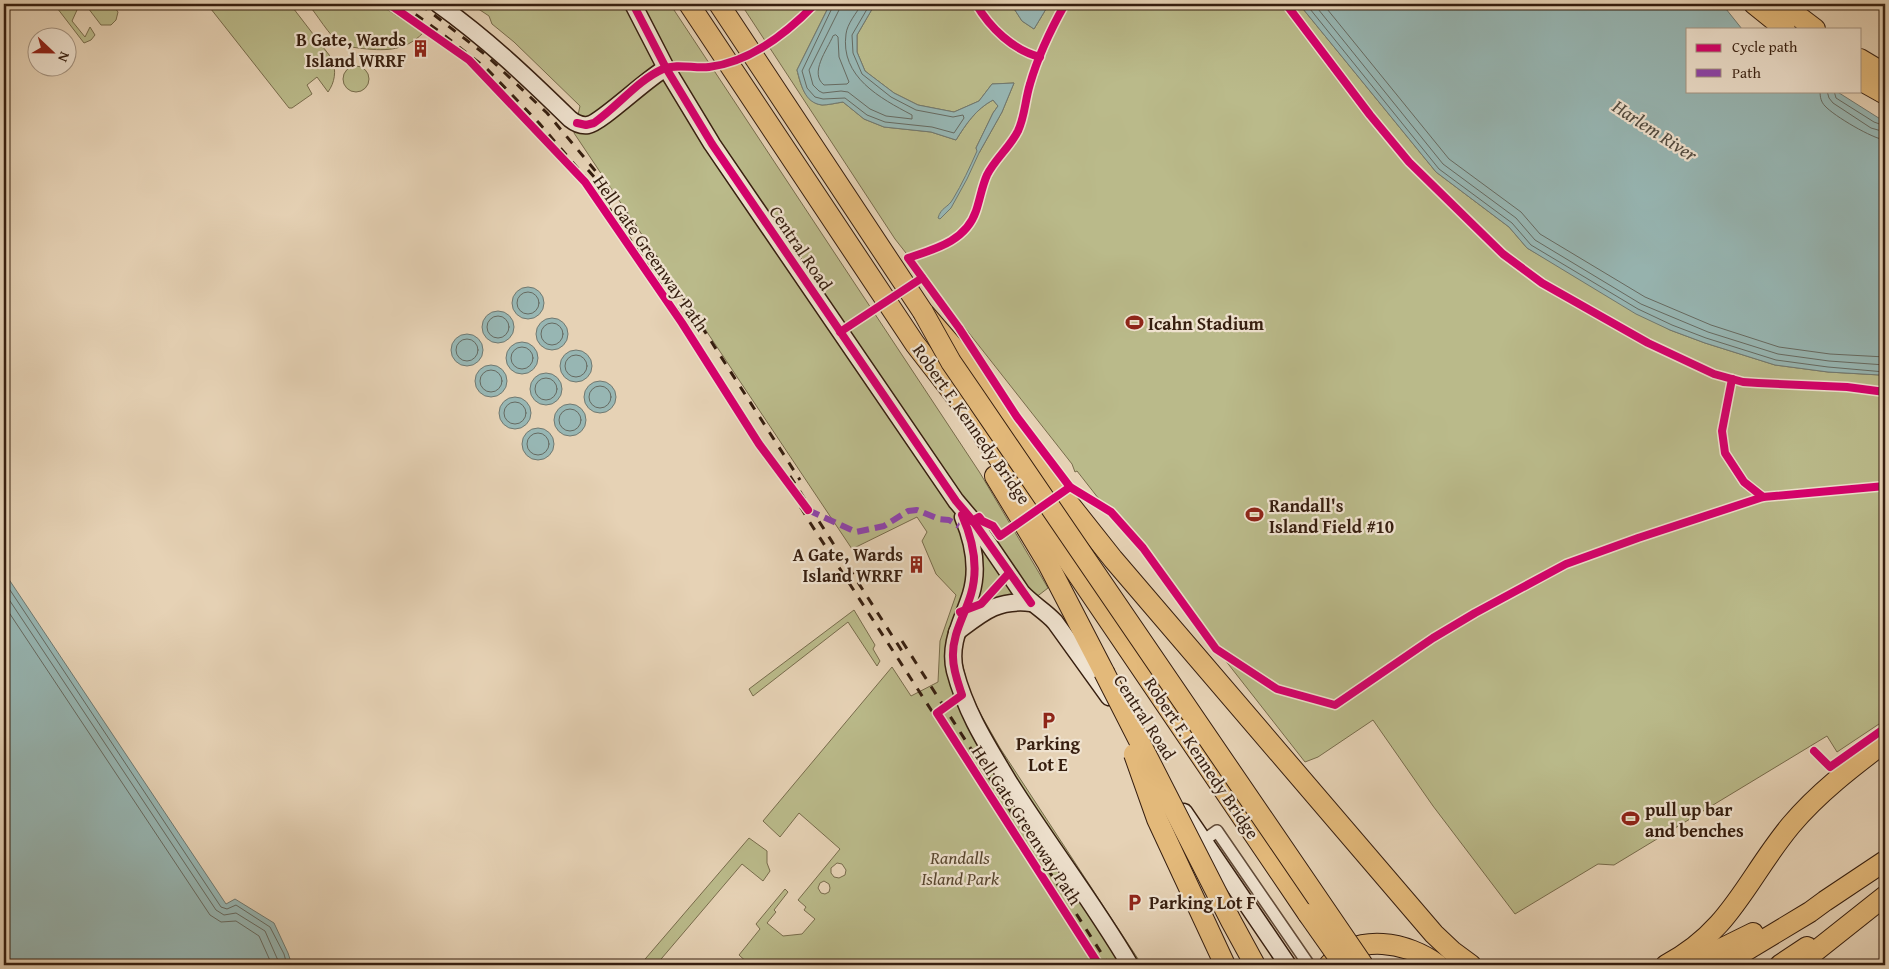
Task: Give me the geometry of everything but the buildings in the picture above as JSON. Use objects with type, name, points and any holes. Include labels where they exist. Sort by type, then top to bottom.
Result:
[{"type":"highway","name":"Robert F. Kennedy Bridge","points":[[689,4],[915,344],[964,407],[1344,965]]},
{"type":"highway","name":"Robert F. Kennedy Bridge","points":[[719,4],[923,312],[951,362],[972,394],[1363,965]]},
{"type":"highway","points":[[1754,4],[1784,28]]},
{"type":"highway","points":[[1782,4],[1814,28]]},
{"type":"highway","points":[[1862,60],[1885,74]]},
{"type":"highway","points":[[1862,81],[1885,94]]},
{"type":"highway","points":[[923,312],[961,356],[1044,472],[1113,558],[1434,934],[1452,952],[1470,965]]},
{"type":"highway","points":[[915,344],[953,414],[998,480],[1047,562],[1230,922],[1255,965]]},
{"type":"highway","points":[[1104,672],[1157,819],[1225,965]]},
{"type":"highway","points":[[1666,965],[1686,954],[1717,928],[1780,840],[1802,813],[1831,785],[1885,742]]},
{"type":"highway","points":[[1722,965],[1810,912],[1885,861]]},
{"type":"highway","points":[[1688,965],[1806,904],[1825,901]]},
{"type":"highway","points":[[1744,965],[1813,917],[1825,901]]},
{"type":"highway","points":[[1772,965],[1790,962],[1879,901]]},
{"type":"highway","points":[[1329,965],[1339,955],[1352,948],[1378,945],[1407,948],[1438,965]]},
{"type":"street","points":[[438,4],[505,57],[570,119],[581,124],[594,123],[648,79],[666,68]]},
{"type":"street","name":"Central Road","points":[[632,4],[666,68],[732,173],[956,501],[973,520],[1031,604],[1050,616],[1088,668],[1288,965]]},
{"type":"street","name":"Central Road","points":[[956,501],[968,528],[974,558],[971,594],[957,632],[953,651],[954,667],[972,721],[1040,830],[1130,965]]},
{"type":"street","points":[[957,632],[992,607],[1009,603],[1031,604]]},
{"type":"street","points":[[1203,841],[1217,831],[1309,965]]},
{"type":"green space","points":[[54,4],[72,4],[77,10],[72,21],[78,28],[72,28]]},
{"type":"green space","points":[[85,4],[112,4],[118,12],[116,20],[111,25],[101,25]]},
{"type":"green space","points":[[207,4],[290,4],[333,60],[334,77],[328,92],[317,77],[307,85],[312,94],[292,108],[289,108]]},
{"type":"green space","points":[[308,4],[379,4],[423,33],[408,44],[393,49],[376,50],[347,46],[332,36]]},
{"type":"green space","name":"Randalls Island Park","points":[[471,4],[670,4],[980,473],[1048,588],[1022,608],[1001,608],[969,630],[961,651],[968,687],[1000,748],[1142,965],[750,965],[739,955],[760,929],[756,924],[785,889],[788,892],[767,923],[783,936],[802,934],[815,919],[804,910],[806,907],[798,900],[840,849],[799,813],[780,837],[763,821],[892,667],[911,696],[938,682],[940,641],[956,595],[936,574],[922,541],[927,532],[917,517],[852,549],[574,133],[580,106],[514,42],[492,24],[489,16]],"holes":[[[837,863],[842,864],[846,870],[845,875],[839,878],[834,877],[831,873],[831,868]],[[824,881],[829,884],[830,888],[829,892],[825,894],[821,893],[818,888],[820,883]]]},
{"type":"green space","points":[[741,4],[830,4],[797,70],[804,92],[811,101],[816,103],[824,105],[843,102],[864,119],[884,127],[931,132],[956,140],[976,112],[993,100],[998,106],[976,148],[979,153],[1002,112],[1014,83],[992,84],[979,101],[954,112],[918,105],[894,93],[865,71],[857,52],[857,35],[875,4],[1011,4],[1022,21],[1034,29],[1049,4],[1299,4],[1436,172],[1509,227],[1527,248],[1670,330],[1705,343],[1775,365],[1828,372],[1880,375],[1885,378],[1885,720],[1837,752],[1827,736],[1614,865],[1598,864],[1515,914],[1433,806],[1373,720],[1318,757],[1305,762],[1077,471],[1075,472],[1072,464],[895,239]]},
{"type":"green space","points":[[90,27],[95,35],[91,40],[84,43],[78,35],[78,28],[85,37]]},
{"type":"green space","points":[[356,66],[365,70],[369,79],[365,88],[356,92],[347,88],[343,79],[347,70]]},
{"type":"green space","points":[[854,610],[875,645],[873,649],[880,661],[877,666],[848,622],[753,696],[749,689]]},
{"type":"green space","points":[[749,838],[767,851],[767,863],[770,871],[763,881],[742,864],[656,965],[640,965]]},
{"type":"water","points":[[830,4],[875,4],[857,35],[857,52],[865,71],[894,93],[918,105],[954,112],[979,101],[992,84],[1014,83],[1002,112],[967,179],[951,208],[940,219],[938,218],[941,212],[951,202],[963,181],[977,151],[976,148],[998,106],[993,100],[976,112],[956,140],[931,132],[884,127],[864,119],[843,102],[822,105],[811,101],[804,92],[797,70]]},
{"type":"water","points":[[1011,4],[1049,4],[1034,29],[1022,21]]},
{"type":"water","name":"Harlem River","points":[[1299,4],[1722,4],[1741,28],[1686,28],[1686,92],[1838,92],[1885,122],[1885,378],[1880,375],[1828,372],[1775,365],[1670,330],[1636,314],[1527,248],[1509,227],[1436,172]]},
{"type":"water","points":[[528,287],[534,288],[539,292],[543,297],[543,309],[539,314],[534,318],[528,319],[522,318],[517,314],[513,309],[512,303],[513,297],[517,292],[522,288]]},
{"type":"water","points":[[498,311],[504,312],[509,316],[513,321],[513,333],[509,338],[504,342],[498,343],[492,342],[487,338],[483,333],[482,327],[483,321],[487,316],[492,312]]},
{"type":"water","points":[[552,318],[558,319],[563,323],[567,328],[567,340],[563,345],[558,349],[552,350],[546,349],[541,345],[537,340],[536,334],[537,328],[541,323],[546,319]]},
{"type":"water","points":[[467,334],[473,335],[478,339],[482,344],[482,356],[478,361],[473,365],[467,366],[461,365],[456,361],[452,356],[451,350],[452,344],[456,339],[461,335]]},
{"type":"water","points":[[522,342],[528,343],[533,347],[537,352],[537,364],[533,369],[528,373],[522,374],[516,373],[511,369],[507,364],[506,358],[507,352],[511,347],[516,343]]},
{"type":"water","points":[[576,350],[582,351],[587,355],[591,360],[591,372],[587,377],[582,381],[576,382],[570,381],[565,377],[561,372],[560,366],[561,360],[565,355],[570,351]]},
{"type":"water","points":[[491,365],[497,366],[502,370],[506,375],[506,387],[502,392],[497,396],[491,397],[485,396],[480,392],[476,387],[475,381],[476,375],[480,370],[485,366]]},
{"type":"water","points":[[546,373],[552,374],[557,378],[561,383],[561,395],[557,400],[552,404],[546,405],[540,404],[535,400],[531,395],[530,389],[531,383],[535,378],[540,374]]},
{"type":"water","points":[[600,381],[606,382],[611,386],[615,391],[615,403],[611,408],[606,412],[600,413],[594,412],[589,408],[585,403],[584,397],[585,391],[589,386],[594,382]]},
{"type":"water","points":[[515,397],[521,398],[526,402],[530,407],[530,419],[526,424],[521,428],[515,429],[509,428],[504,424],[500,419],[499,413],[500,407],[504,402],[509,398]]},
{"type":"water","points":[[570,404],[576,405],[581,409],[585,414],[585,426],[581,431],[576,435],[570,436],[564,435],[559,431],[555,426],[554,420],[555,414],[559,409],[564,405]]},
{"type":"water","points":[[538,428],[544,429],[549,433],[553,438],[553,450],[549,455],[544,459],[538,460],[532,459],[527,455],[523,450],[522,444],[523,438],[527,433],[532,429]]},
{"type":"water","points":[[4,572],[226,904],[235,899],[274,923],[292,965],[4,965]]},
{"type":"pier","points":[[1882,310],[1885,311],[1885,379],[1881,378],[1883,352],[1879,351]]},
{"type":"railway","points":[[401,4],[487,69],[539,123],[598,192],[675,306],[809,521],[1096,965]]},
{"type":"railway","points":[[420,4],[487,56],[547,113],[598,174]]},
{"type":"railway","points":[[588,170],[613,201]]},
{"type":"railway","points":[[612,191],[800,480]]},
{"type":"railway","points":[[790,476],[902,651]]},
{"type":"railway","points":[[902,641],[1109,965]]},
{"type":"marked path","points":[[808,510],[856,532],[884,526],[908,511],[917,510],[939,519],[949,520],[959,526]]},
{"type":"cycle path","name":"Hell Gate Greenway Path","points":[[389,4],[469,60],[585,182],[682,323],[759,444],[808,510]]},
{"type":"cycle path","points":[[633,4],[666,68],[712,144],[956,501],[973,521],[1031,603]]},
{"type":"cycle path","points":[[577,123],[586,125],[594,123],[645,80],[668,67],[709,67],[724,64],[754,53],[793,25],[815,4]]},
{"type":"cycle path","points":[[976,4],[1003,37],[1030,54],[1040,57]]},
{"type":"cycle path","points":[[1065,4],[1037,63],[1018,131],[987,175],[971,221],[957,237],[939,247],[908,258],[959,328],[1017,417],[1070,487],[1111,512],[1143,548],[1216,649],[1277,689],[1335,705],[1433,638],[1566,564],[1763,497],[1885,486]]},
{"type":"cycle path","points":[[1286,4],[1370,115],[1409,162],[1503,254],[1542,283],[1648,343],[1714,374],[1743,382],[1847,387],[1885,392]]},
{"type":"cycle path","points":[[840,332],[922,278]]},
{"type":"cycle path","points":[[1732,379],[1722,431],[1725,453],[1744,482],[1763,497]]},
{"type":"cycle path","points":[[972,521],[979,517],[982,521],[993,526],[1000,536],[1070,487]]},
{"type":"cycle path","name":"Hell Gate Greenway Path","points":[[962,515],[972,544],[975,564],[971,594],[953,649],[954,667],[962,695],[937,713],[1099,965]]},
{"type":"cycle path","points":[[960,612],[981,604],[1009,573]]},
{"type":"cycle path","points":[[1814,751],[1830,767],[1885,728]]},
{"type":"place","name":"B Gate, Wards Island WRRF","points":[[420,49]]},
{"type":"place","name":"Icahn Stadium","points":[[1134,323]]},
{"type":"place","name":"Randall's Island Field #10","points":[[1255,515]]},
{"type":"place","name":"A Gate, Wards Island WRRF","points":[[917,564]]},
{"type":"place","name":"Parking Lot E","points":[[1048,720]]},
{"type":"place","name":"pull up bar and benches","points":[[1631,819]]},
{"type":"place","name":"Parking Lot F","points":[[1135,902]]}]
